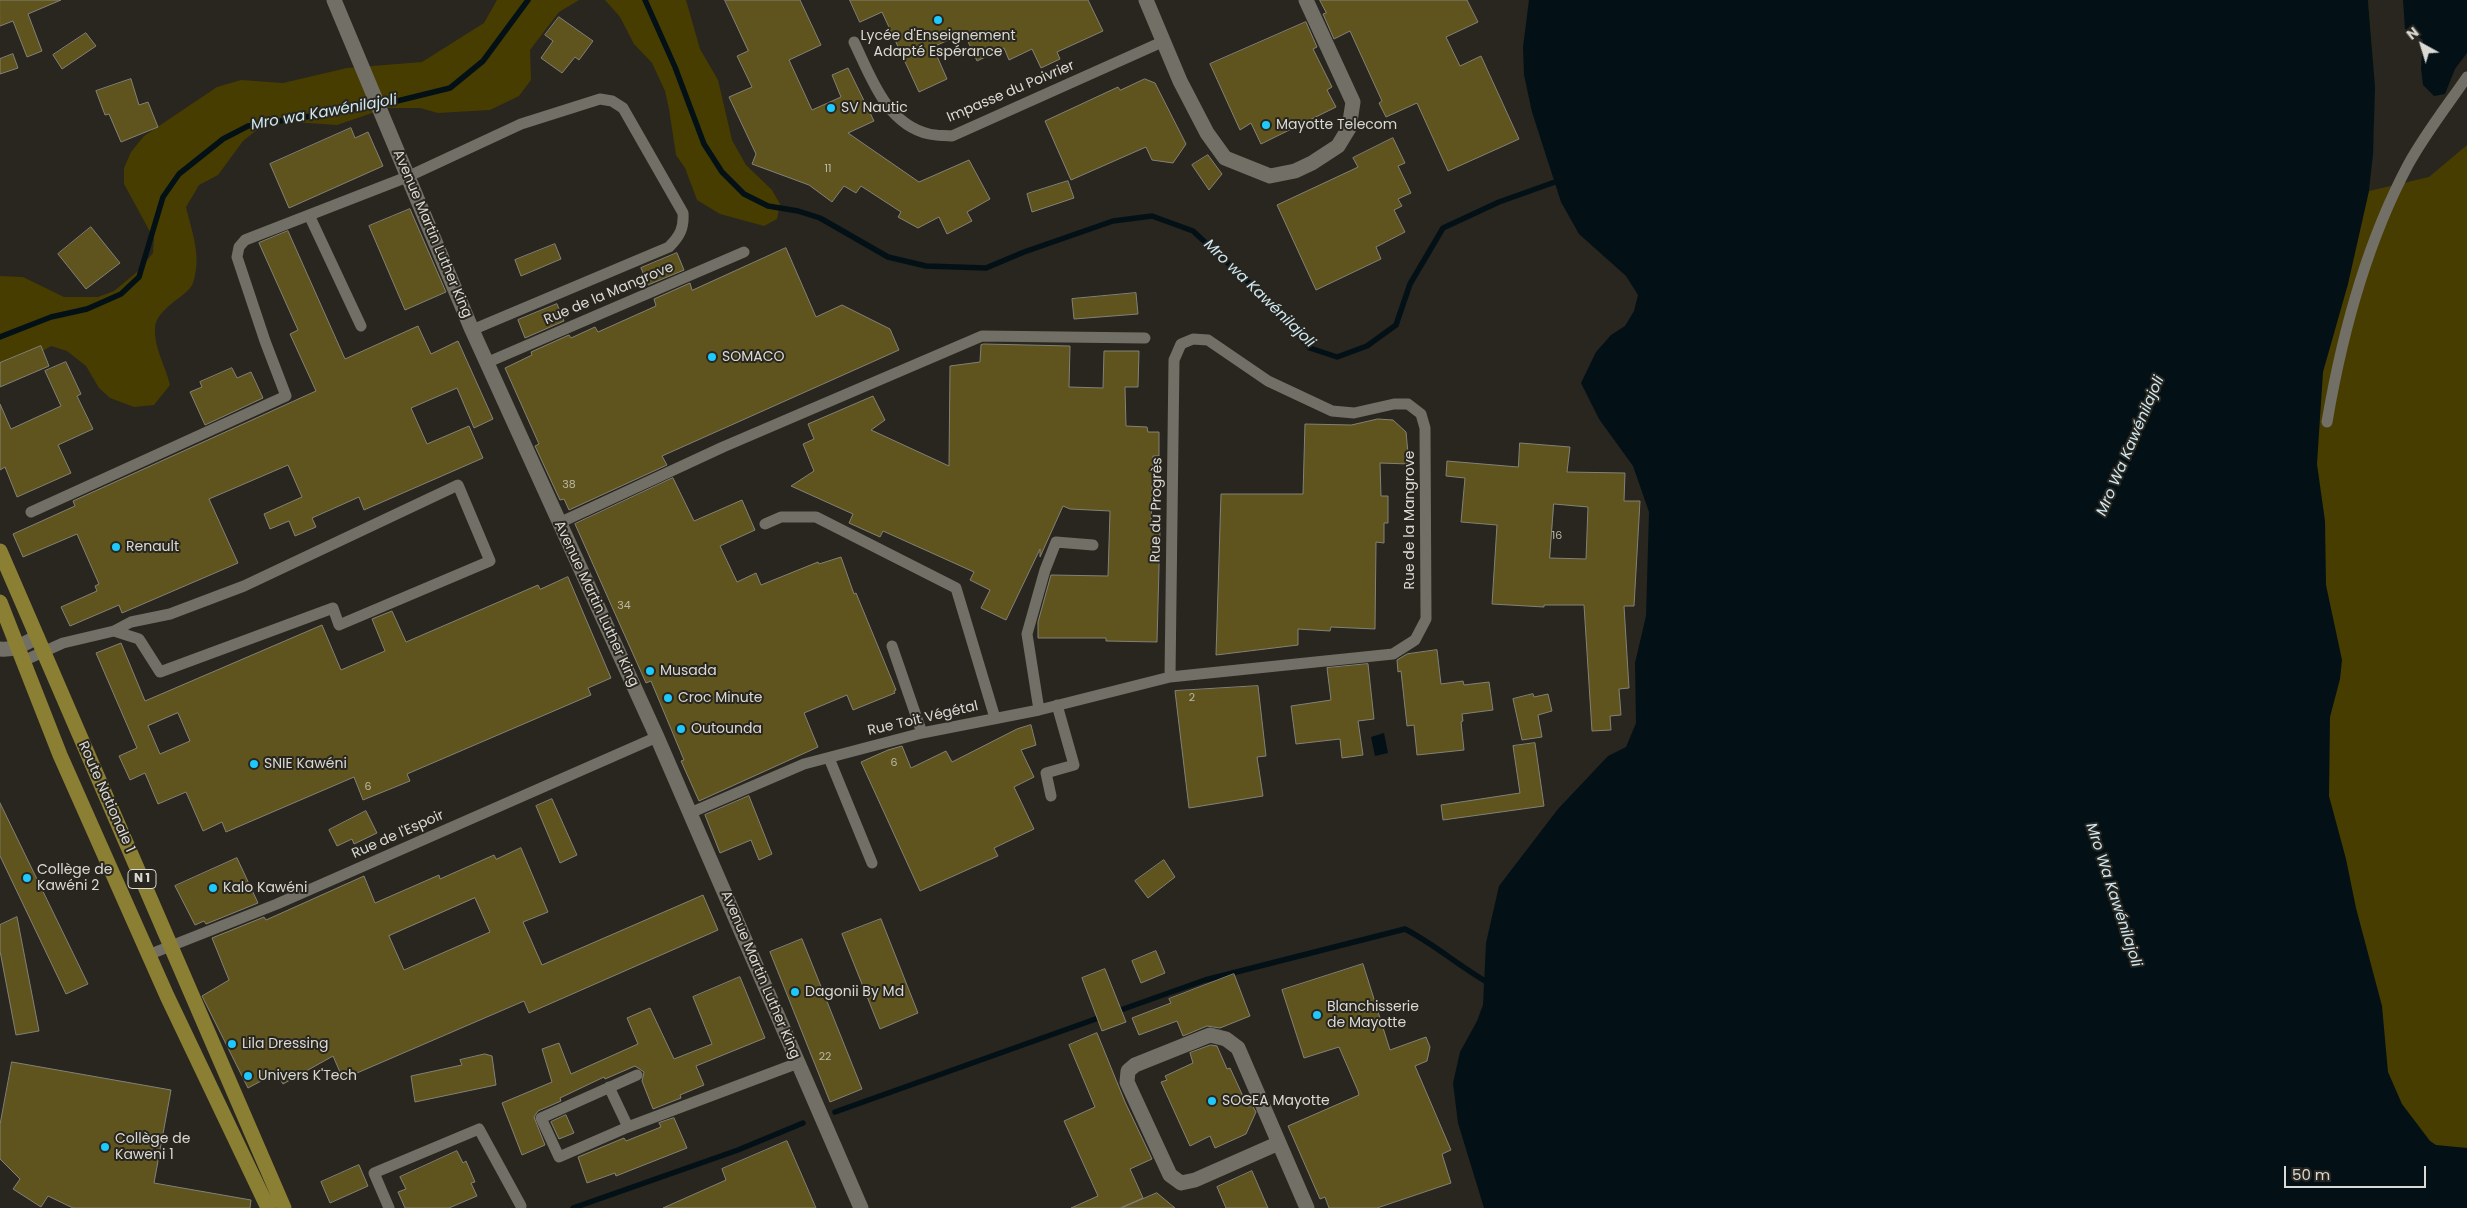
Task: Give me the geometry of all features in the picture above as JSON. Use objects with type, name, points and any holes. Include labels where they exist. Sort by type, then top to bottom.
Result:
[{"type":"main road","name":"Route Nationale 1","points":[[0,550],[284,1208]]},
{"type":"main road","name":"Route Nationale 1","points":[[0,603],[60,755],[148,956],[268,1208]]},
{"type":"street","name":"Avenue Martin Luther King","points":[[334,0],[472,330],[657,737],[861,1208]]},
{"type":"street","points":[[1146,0],[1162,42],[1207,133],[1225,158],[1270,176],[1296,171],[1312,163],[1338,146],[1349,128],[1353,102],[1306,0]]},
{"type":"street","points":[[0,603],[19,594]]},
{"type":"street","points":[[0,649],[21,653],[37,637]]},
{"type":"street","points":[[1279,1143],[1195,1180],[1181,1183],[1170,1175],[1127,1082],[1128,1071],[1135,1065],[1210,1035],[1226,1039],[1238,1048],[1279,1143],[1307,1208]]},
{"type":"lane","name":"Impasse du Poivrier","points":[[854,42],[878,92],[891,110],[908,125],[929,134],[952,136],[1162,42]]},
{"type":"lane","points":[[2327,422],[2351,311],[2374,241],[2408,165],[2467,77]]},
{"type":"lane","points":[[31,512],[286,396],[265,341],[237,257],[238,247],[245,240],[407,177],[521,124],[600,99],[612,101],[622,108],[682,212],[683,228],[679,237],[670,247],[472,330]]},
{"type":"lane","points":[[309,215],[361,326]]},
{"type":"lane","name":"Rue de la Mangrove","points":[[486,362],[744,252]]},
{"type":"lane","points":[[559,523],[723,447],[982,336],[1145,338]]},
{"type":"lane","name":"Rue de la Mangrove","points":[[1170,677],[1393,654],[1415,640],[1426,619],[1425,428],[1421,414],[1408,404],[1394,404],[1354,413],[1332,411],[1268,381],[1208,340],[1193,339],[1181,344]]},
{"type":"lane","name":"Rue du Progrès","points":[[1170,677],[1174,360],[1181,344]]},
{"type":"lane","points":[[21,653],[44,652],[62,643],[114,631],[132,622],[170,614],[244,586],[458,485],[490,561],[339,625],[333,608],[160,672],[139,639],[114,631]]},
{"type":"lane","points":[[765,524],[781,517],[816,517],[956,588],[995,718]]},
{"type":"lane","points":[[1039,710],[1027,634],[1045,570],[1056,542],[1092,545]]},
{"type":"lane","points":[[892,646],[922,733]]},
{"type":"lane","name":"Rue Toit Végétal","points":[[690,813],[804,764],[922,733],[1039,710],[1170,677]]},
{"type":"lane","points":[[1050,796],[1046,773],[1074,765],[1057,705]]},
{"type":"lane","name":"Rue de l'Espoir","points":[[148,956],[292,898],[657,737]]},
{"type":"lane","points":[[829,758],[872,863]]},
{"type":"lane","points":[[637,1075],[541,1118],[559,1157],[628,1127],[798,1063]]},
{"type":"lane","points":[[609,1087],[628,1127]]},
{"type":"lane","points":[[389,1208],[374,1173],[479,1129],[521,1206]]},
{"type":"shaded area","points":[[497,0],[579,0],[559,12],[530,50],[531,80],[519,96],[490,110],[438,113],[420,108],[387,108],[337,125],[292,122],[263,125],[243,141],[218,175],[199,185],[186,207],[196,254],[196,273],[190,288],[160,315],[156,322],[156,343],[170,385],[154,405],[134,407],[110,398],[99,388],[86,366],[67,351],[51,346],[0,376],[0,276],[23,277],[64,297],[98,297],[114,291],[137,272],[153,253],[154,239],[124,184],[124,168],[131,152],[144,136],[217,87],[241,80],[283,83],[347,68],[422,62],[484,23]]},
{"type":"shaded area","points":[[605,0],[686,0],[700,49],[718,80],[732,140],[746,165],[772,190],[780,204],[777,219],[764,226],[720,214],[697,200],[685,168],[676,155],[665,91],[652,63],[634,44],[620,17]]},
{"type":"shaded area","points":[[1955,0],[2368,0],[2374,96],[2372,167],[2369,191],[2429,177],[2467,145],[2467,1208],[1585,33]]},
{"type":"water","name":"Mro Wa Kawénilajoli","points":[[1529,0],[2368,0],[2375,87],[2373,154],[2369,191],[2348,284],[2323,372],[2317,464],[2325,521],[2326,585],[2342,660],[2340,679],[2330,717],[2329,796],[2382,1006],[2388,1072],[2402,1104],[2430,1141],[2436,1145],[2467,1148],[2467,1208],[1484,1208],[1458,1123],[1453,1083],[1460,1052],[1477,1021],[1483,1005],[1486,943],[1499,886],[1558,809],[1608,756],[1626,747],[1636,723],[1635,663],[1646,616],[1649,512],[1633,466],[1599,419],[1581,383],[1596,352],[1611,335],[1625,326],[1634,311],[1638,295],[1626,276],[1579,234],[1561,202],[1532,112],[1524,75],[1523,47]]},
{"type":"water","points":[[2403,0],[2467,0],[2467,53],[2455,69],[2445,94],[2434,96],[2423,85],[2421,68],[2423,40],[2405,29]]},
{"type":"water","points":[[1384,733],[1388,753],[1375,756],[1371,737]]},
{"type":"building","points":[[0,0],[61,0],[28,14],[42,51],[27,57],[13,21],[0,26]]},
{"type":"building","points":[[725,0],[800,0],[821,45],[789,60],[812,110],[841,97],[832,75],[848,68],[874,121],[848,133],[919,182],[969,160],[990,199],[967,212],[972,221],[947,234],[939,217],[918,228],[898,217],[901,212],[861,186],[856,193],[844,186],[832,202],[809,185],[752,164],[756,154],[729,97],[752,87],[737,56],[748,51]]},
{"type":"building","points":[[850,0],[1088,0],[1103,31],[1057,52],[1060,59],[1041,68],[1032,49],[1009,60],[1004,48],[977,61],[964,33],[933,47],[947,79],[919,92],[882,12],[860,22]]},
{"type":"building","points":[[1320,0],[1467,0],[1478,22],[1446,37],[1460,66],[1481,56],[1519,139],[1448,171],[1417,103],[1386,117],[1379,103],[1382,101],[1350,31],[1334,39],[1323,14],[1326,13]]},
{"type":"building","points":[[559,17],[593,41],[579,60],[575,57],[562,73],[541,58],[553,41],[545,35]]},
{"type":"building","points":[[1306,22],[1317,47],[1313,49],[1332,87],[1327,90],[1336,107],[1261,144],[1251,123],[1240,130],[1210,64]]},
{"type":"building","points":[[86,33],[96,46],[62,69],[53,55]]},
{"type":"building","points":[[13,54],[18,68],[0,74],[0,59]]},
{"type":"building","points":[[131,79],[139,105],[148,102],[158,127],[121,142],[109,114],[105,115],[96,91]]},
{"type":"building","points":[[1145,79],[1155,83],[1186,144],[1173,163],[1152,160],[1146,147],[1071,180],[1045,121],[1118,87],[1120,90]]},
{"type":"building","points":[[351,128],[355,138],[368,132],[383,166],[289,208],[270,164]]},
{"type":"building","points":[[1393,138],[1405,163],[1398,166],[1411,193],[1398,199],[1402,206],[1394,210],[1405,232],[1376,247],[1381,259],[1316,290],[1277,205],[1358,167],[1353,158]]},
{"type":"building","points":[[1208,155],[1222,174],[1209,190],[1192,165]]},
{"type":"building","points":[[1068,181],[1074,198],[1032,212],[1027,194]]},
{"type":"building","points":[[410,209],[446,292],[405,310],[369,226]]},
{"type":"building","points":[[91,227],[120,263],[86,289],[58,254]]},
{"type":"building","points":[[288,231],[345,359],[418,326],[431,354],[458,341],[493,419],[474,428],[457,388],[411,408],[427,444],[469,426],[483,458],[364,510],[359,497],[312,518],[316,527],[295,536],[289,521],[270,529],[264,514],[302,497],[288,465],[209,499],[238,563],[122,613],[119,605],[70,626],[61,607],[97,591],[95,586],[99,584],[77,534],[23,557],[13,534],[75,506],[73,501],[316,391],[290,334],[298,330],[259,243]]},
{"type":"building","points":[[555,244],[561,259],[521,276],[515,260]]},
{"type":"building","points":[[786,248],[816,317],[842,305],[890,329],[899,350],[662,456],[667,465],[569,510],[564,499],[560,500],[535,446],[539,444],[505,368],[532,355],[531,352],[569,335],[571,338],[595,327],[598,332],[656,306],[654,299],[690,283],[692,290]]},
{"type":"building","points":[[677,253],[684,270],[648,285],[641,268]]},
{"type":"building","points":[[1136,293],[1138,314],[1074,319],[1072,299]]},
{"type":"building","points":[[557,304],[564,321],[525,338],[518,320]]},
{"type":"building","points":[[981,345],[1070,346],[1069,387],[1103,388],[1104,351],[1139,351],[1138,387],[1125,387],[1126,426],[1147,427],[1148,432],[1159,432],[1159,456],[1153,456],[1151,529],[1160,530],[1157,642],[1106,641],[1106,638],[1038,638],[1038,622],[1051,575],[1108,576],[1110,511],[1070,509],[1063,506],[1040,557],[1040,549],[1006,620],[981,608],[990,590],[970,580],[974,572],[883,531],[880,537],[849,523],[853,514],[791,486],[814,471],[803,444],[814,439],[808,424],[873,396],[885,420],[871,430],[949,466],[950,366],[980,362]]},
{"type":"building","points":[[41,346],[49,366],[0,387],[0,363]]},
{"type":"building","points":[[66,362],[81,394],[77,396],[93,429],[58,445],[71,473],[17,497],[5,467],[0,470],[0,404],[11,429],[61,406],[45,371]]},
{"type":"building","points":[[232,368],[237,378],[251,372],[263,398],[205,425],[190,392],[202,387],[200,382]]},
{"type":"building","points":[[1378,419],[1393,420],[1406,432],[1409,464],[1380,463],[1381,496],[1388,496],[1388,523],[1384,523],[1384,543],[1376,542],[1375,629],[1331,627],[1330,631],[1298,629],[1298,645],[1216,655],[1221,494],[1303,494],[1305,424],[1351,425]]},
{"type":"building","points":[[1520,443],[1570,447],[1567,472],[1625,473],[1624,501],[1640,501],[1634,606],[1624,606],[1629,688],[1619,689],[1621,715],[1610,716],[1611,730],[1592,731],[1584,605],[1544,605],[1544,607],[1492,604],[1497,525],[1461,522],[1465,478],[1446,476],[1447,461],[1518,467]],"holes":[[[1554,504],[1588,507],[1586,559],[1550,558]]]},
{"type":"building","points":[[673,478],[694,521],[742,500],[755,530],[720,546],[737,582],[756,573],[761,585],[818,562],[819,564],[841,557],[854,594],[856,593],[896,690],[894,691],[895,693],[853,710],[847,695],[804,713],[818,747],[699,801],[681,761],[684,760],[651,681],[646,683],[575,524]]},
{"type":"building","points":[[568,577],[611,678],[588,688],[591,695],[407,774],[410,781],[363,800],[354,777],[226,832],[222,822],[203,831],[186,792],[158,804],[145,773],[130,780],[119,756],[137,748],[96,653],[121,643],[145,701],[322,625],[341,670],[385,651],[372,619],[392,611],[406,642],[538,585],[540,589]],"holes":[[[178,713],[190,741],[160,754],[148,726]]]},
{"type":"building","points":[[1437,650],[1441,684],[1463,681],[1464,685],[1489,682],[1493,710],[1462,714],[1464,750],[1417,755],[1414,725],[1407,726],[1401,671],[1398,672],[1397,660],[1407,654]]},
{"type":"building","points":[[1368,664],[1374,719],[1358,721],[1363,755],[1342,758],[1340,739],[1296,744],[1291,706],[1331,700],[1327,668]]},
{"type":"building","points":[[1258,686],[1266,756],[1257,757],[1263,796],[1189,808],[1175,691]]},
{"type":"building","points":[[1533,694],[1534,697],[1548,694],[1552,711],[1538,715],[1542,737],[1522,740],[1513,699]]},
{"type":"building","points":[[1031,725],[1036,745],[1021,750],[1034,777],[1014,787],[1034,829],[994,848],[998,856],[920,891],[861,762],[902,746],[911,768],[946,751],[952,762],[1017,729]]},
{"type":"building","points":[[1535,743],[1544,806],[1443,820],[1441,805],[1520,793],[1513,746]]},
{"type":"building","points":[[749,796],[772,854],[759,860],[751,840],[720,853],[705,815]]},
{"type":"building","points":[[552,799],[577,855],[560,863],[536,806]]},
{"type":"building","points":[[0,803],[88,984],[66,994],[0,856]]},
{"type":"building","points":[[366,811],[377,833],[354,844],[352,839],[337,846],[329,830]]},
{"type":"building","points":[[521,848],[548,912],[523,922],[542,965],[703,895],[718,930],[529,1013],[524,1001],[343,1079],[333,1056],[283,1084],[276,1073],[248,1088],[202,996],[229,980],[212,938],[264,917],[266,920],[364,876],[375,903],[439,875],[440,879],[494,855],[496,859]],"holes":[[[475,898],[490,932],[404,970],[389,936]]]},
{"type":"building","points":[[237,858],[258,903],[206,924],[204,921],[195,925],[175,886]]},
{"type":"building","points":[[1164,860],[1175,877],[1148,898],[1135,881]]},
{"type":"building","points":[[17,917],[39,1031],[16,1035],[0,951],[0,925]]},
{"type":"building","points":[[881,919],[918,1013],[880,1029],[842,934]]},
{"type":"building","points":[[802,939],[862,1089],[830,1102],[770,952]]},
{"type":"building","points":[[1156,951],[1165,973],[1141,983],[1132,961]]},
{"type":"building","points":[[1363,964],[1390,1050],[1426,1037],[1430,1047],[1427,1061],[1415,1066],[1451,1150],[1442,1154],[1451,1183],[1377,1208],[1329,1208],[1325,1197],[1320,1199],[1288,1126],[1359,1095],[1339,1047],[1304,1058],[1282,990]]},
{"type":"building","points":[[1105,969],[1126,1022],[1102,1031],[1082,978]]},
{"type":"building","points":[[1234,974],[1250,1016],[1220,1028],[1207,1026],[1183,1036],[1177,1021],[1139,1035],[1132,1018],[1171,1003],[1169,999]]},
{"type":"building","points":[[740,977],[765,1038],[696,1066],[704,1085],[680,1095],[681,1098],[653,1109],[642,1081],[644,1072],[635,1066],[605,1079],[604,1077],[560,1098],[561,1101],[538,1111],[534,1117],[545,1145],[522,1155],[502,1103],[552,1082],[542,1049],[559,1043],[571,1074],[638,1044],[627,1018],[650,1008],[674,1059],[712,1044],[693,997]]},
{"type":"building","points":[[1097,1033],[1125,1102],[1152,1159],[1130,1169],[1143,1198],[1120,1208],[1071,1208],[1098,1196],[1064,1121],[1095,1107],[1069,1045]]},
{"type":"building","points":[[1211,1045],[1217,1046],[1227,1069],[1230,1068],[1248,1107],[1252,1105],[1256,1112],[1246,1134],[1215,1148],[1210,1136],[1190,1146],[1161,1082],[1167,1080],[1165,1076],[1193,1063],[1190,1053]]},
{"type":"building","points":[[485,1054],[492,1056],[496,1085],[415,1102],[411,1076],[462,1065],[460,1060]]},
{"type":"building","name":"Collège de Kaweni 1","points":[[12,1062],[171,1090],[154,1183],[251,1200],[250,1208],[73,1208],[48,1196],[41,1207],[13,1189],[20,1179],[0,1159],[0,1125]]},
{"type":"building","points":[[566,1115],[574,1133],[559,1139],[551,1122]]},
{"type":"building","points":[[674,1118],[687,1148],[616,1176],[615,1173],[587,1183],[578,1157],[624,1138],[626,1141],[661,1127],[659,1123]]},
{"type":"building","points":[[787,1141],[816,1208],[663,1208],[726,1180],[722,1169]]},
{"type":"building","points":[[457,1151],[463,1163],[466,1161],[475,1182],[471,1183],[477,1196],[449,1208],[405,1208],[398,1192],[406,1189],[400,1177]]},
{"type":"building","points":[[359,1165],[368,1186],[330,1203],[321,1182]]},
{"type":"building","points":[[1252,1171],[1268,1208],[1226,1208],[1217,1187]]},
{"type":"building","points":[[1157,1193],[1175,1208],[1122,1208]]},
{"type":"waterway","name":"Mro wa Kawénilajoli","points":[[0,337],[51,317],[87,309],[121,294],[139,277],[163,197],[179,174],[223,139],[248,126],[381,105],[450,88],[483,61],[528,0]]},
{"type":"waterway","name":"Mro wa Kawénilajoli","points":[[645,0],[675,67],[704,144],[722,172],[744,194],[768,206],[798,211],[820,218],[888,257],[926,266],[986,268],[1024,252],[1113,221],[1152,216],[1193,231],[1255,288],[1310,348],[1337,357],[1367,346],[1396,325],[1410,284],[1443,228],[1499,202],[1555,182],[1563,183]]},
{"type":"waterway","points":[[1115,1012],[1205,980],[1405,929],[1492,985]]},
{"type":"waterway","points":[[835,1112],[1104,1016]]},
{"type":"waterway","points":[[573,1208],[738,1150],[803,1123]]},
{"type":"place","name":"Lycée d'Enseignement Adapté Espérance","points":[[938,20]]},
{"type":"place","name":"SV Nautic","points":[[831,108]]},
{"type":"place","name":"Mayotte Telecom","points":[[1266,125]]},
{"type":"place","name":"SOMACO","points":[[712,357]]},
{"type":"place","name":"Renault","points":[[116,547]]},
{"type":"place","name":"Musada","points":[[650,671]]},
{"type":"place","name":"Croc Minute","points":[[668,698]]},
{"type":"place","name":"Outounda","points":[[681,729]]},
{"type":"place","name":"SNIE Kawéni","points":[[254,764]]},
{"type":"place","name":"Collège de Kawéni 2","points":[[27,878]]},
{"type":"place","name":"Kalo Kawéni","points":[[213,888]]},
{"type":"place","name":"Dagonii By Md","points":[[795,992]]},
{"type":"place","name":"Blanchisserie de Mayotte","points":[[1317,1015]]},
{"type":"place","name":"Lila Dressing","points":[[232,1044]]},
{"type":"place","name":"Univers K'Tech","points":[[248,1076]]},
{"type":"place","name":"SOGEA Mayotte","points":[[1212,1101]]},
{"type":"place","name":"Collège de Kaweni 1","points":[[105,1147]]}]
